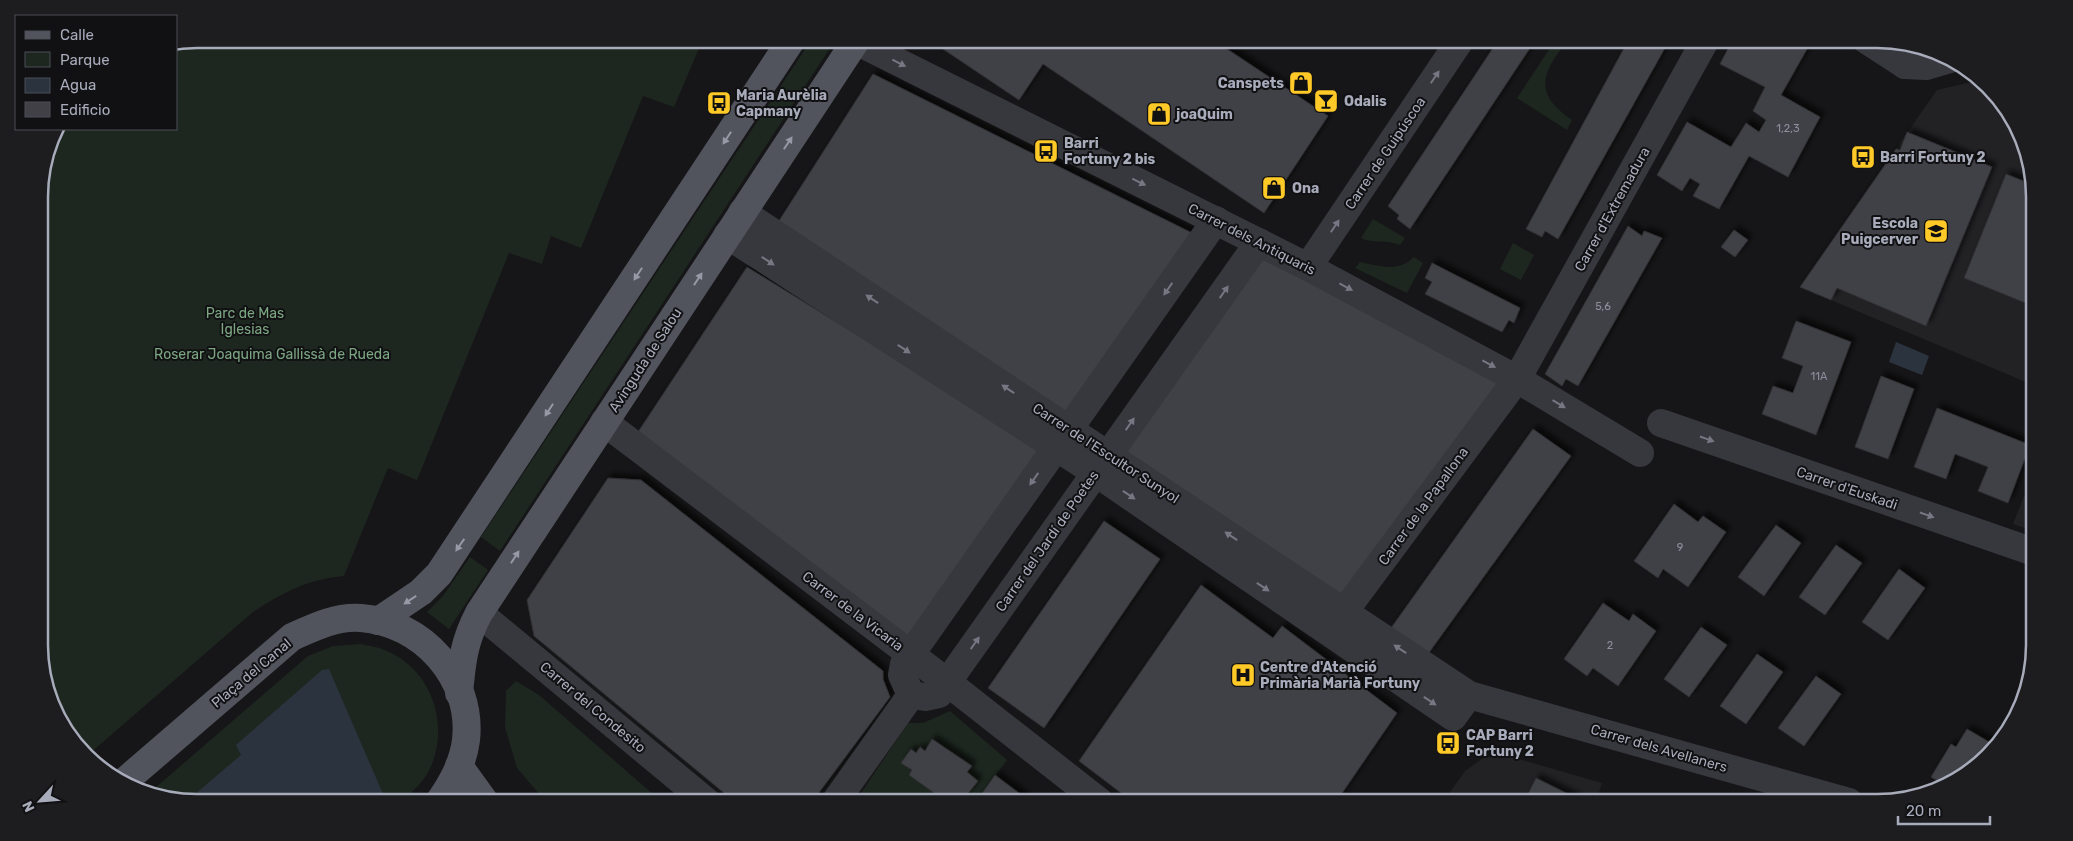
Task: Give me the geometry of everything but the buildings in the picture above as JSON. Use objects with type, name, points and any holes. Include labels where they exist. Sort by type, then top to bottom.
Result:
[{"type":"main road","points":[[378,621],[421,592],[439,574],[786,48]]},
{"type":"main road","name":"Avinguda de Salou","points":[[459,693],[462,661],[468,634],[479,613],[851,48]]},
{"type":"main road","name":"Plaça del Canal","points":[[129,777],[292,638],[325,622],[360,618],[396,625],[426,643],[450,670],[464,703],[466,739],[457,774],[444,794]]},
{"type":"main road","points":[[459,766],[479,794]]},
{"type":"street","name":"Carrer dels Antiquaris","points":[[872,48],[1308,267],[1517,379],[1640,452]]},
{"type":"street","name":"Carrer de Guipúscoa","points":[[1308,267],[1453,48]]},
{"type":"street","name":"Carrer d'Extremadura","points":[[1517,379],[1701,48]]},
{"type":"street","points":[[1893,49],[1911,55],[1926,66],[1939,62]]},
{"type":"street","name":"Carrer de l'Escultor Sunyol","points":[[742,212],[1063,438],[1338,623],[1469,695],[1453,717],[1338,623]]},
{"type":"street","points":[[841,794],[911,695],[902,675],[904,664],[1216,220]]},
{"type":"street","name":"Carrer de l'Escultor Sunyol","points":[[727,235],[1063,438]]},
{"type":"street","name":"Carrer del Jardí de Poetes","points":[[911,695],[925,697],[939,694],[1259,242]]},
{"type":"street","name":"Carrer de la Papallona","points":[[1338,623],[1517,379]]},
{"type":"street","name":"Carrer de la Vicaria","points":[[604,422],[947,682],[1089,793]]},
{"type":"street","name":"Carrer d'Euskadi","points":[[1661,424],[2026,549]]},
{"type":"street","name":"Carrer del Condesito","points":[[479,613],[697,794]]},
{"type":"street","name":"Carrer dels Avellaners","points":[[1469,695],[1787,793]]},
{"type":"shaded area","name":"Escola Puigcerver","points":[[1972,82],[1995,106],[2006,122],[2020,158],[2026,197],[2026,382],[1800,287],[1937,90]]},
{"type":"shaded area","points":[[2026,491],[2026,528],[2013,524]]},
{"type":"shaded area","points":[[1505,755],[1602,783],[1599,793],[1449,793],[1465,771],[1483,758]]},
{"type":"green space","name":"Parc de Mas Iglesias","points":[[699,48],[674,107],[643,96],[581,248],[551,236],[542,264],[509,253],[417,480],[388,468],[344,576],[319,580],[296,588],[253,612],[93,751],[73,727],[63,710],[55,692],[50,673],[48,644],[48,187],[53,158],[63,130],[178,130],[178,49]]},
{"type":"green space","points":[[806,48],[830,48],[500,551],[481,537]]},
{"type":"green space","points":[[1550,48],[1560,48],[1548,70],[1546,88],[1553,104],[1572,120],[1567,130],[1517,98]]},
{"type":"green space","points":[[1373,219],[1405,238],[1400,245],[1361,238]]},
{"type":"green space","points":[[1513,243],[1534,255],[1521,280],[1500,269]]},
{"type":"green space","points":[[1414,257],[1423,263],[1407,293],[1355,268],[1360,262],[1395,267],[1408,262]]},
{"type":"green space","points":[[470,557],[488,570],[449,629],[427,612],[443,596]]},
{"type":"green space","points":[[361,644],[387,651],[402,659],[415,670],[425,683],[437,714],[437,748],[432,764],[423,780],[409,794],[197,794],[156,787],[308,656],[333,646]]},
{"type":"green space","points":[[516,681],[539,695],[652,794],[539,794],[517,768],[505,727],[506,691]]},
{"type":"green space","points":[[950,711],[1007,760],[982,794],[861,794],[908,723],[923,723]]},
{"type":"water","points":[[1896,342],[1929,356],[1922,375],[1889,362]]},
{"type":"water","points":[[329,669],[383,794],[195,794],[241,755],[236,745],[322,670]]},
{"type":"place","name":"Canspets","points":[[1301,83]]},
{"type":"place","name":"Odalis","points":[[1326,101]]},
{"type":"place","name":"Maria Aurèlia Capmany","points":[[719,103]]},
{"type":"place","name":"joaQuim","points":[[1159,114]]},
{"type":"place","name":"Barri Fortuny 2 bis","points":[[1046,151]]},
{"type":"place","name":"Barri Fortuny 2","points":[[1863,157]]},
{"type":"place","name":"Ona","points":[[1274,188]]},
{"type":"place","name":"Escola Puigcerver","points":[[1936,231]]},
{"type":"place","name":"Centre d'Atenció Primària Marià Fortuny","points":[[1243,675]]},
{"type":"place","name":"CAP Barri Fortuny 2","points":[[1448,743]]},
{"type":"park label","name":"Roserar Joaquima Gallissà de Rueda","points":[[272,354]]}]
